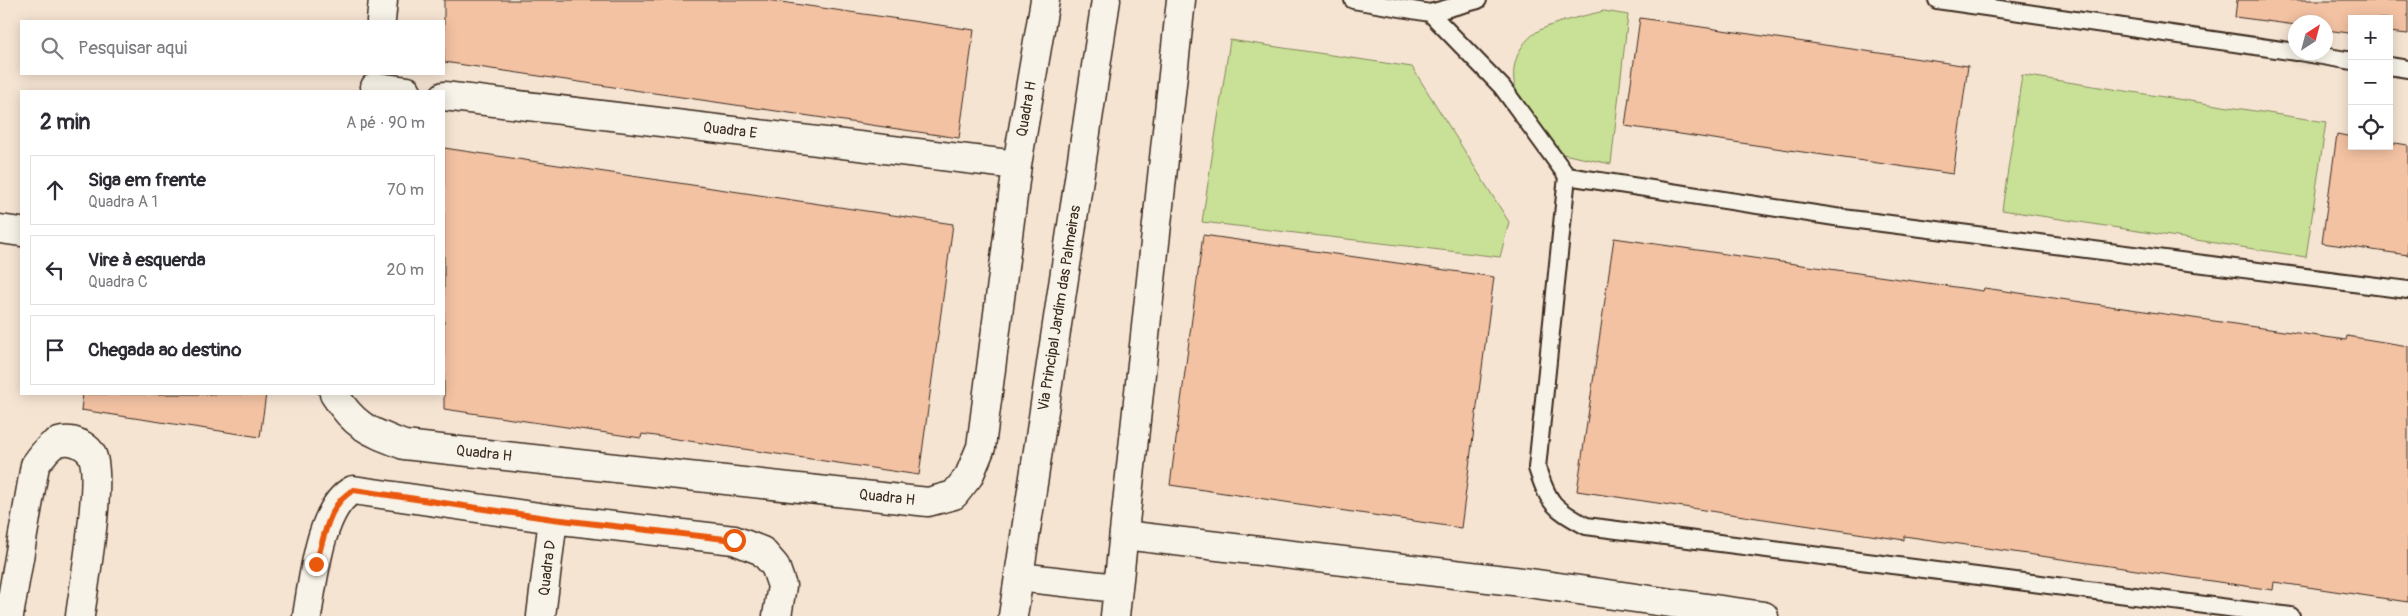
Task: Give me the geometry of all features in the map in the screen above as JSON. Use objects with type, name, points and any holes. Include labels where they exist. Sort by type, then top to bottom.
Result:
[{"type":"street","points":[[381,20],[383,0]]},
{"type":"street","name":"Quadra H","points":[[335,395],[348,416],[372,433],[404,445],[928,502],[954,495],[969,476],[981,447],[1017,165],[1045,0]]},
{"type":"street","name":"Via Principal Jardim das Palmeiras","points":[[1013,616],[1106,0]]},
{"type":"street","points":[[1114,616],[1181,0]]},
{"type":"street","points":[[375,84],[402,90]]},
{"type":"street","name":"Quadra E","points":[[445,96],[1017,165]]},
{"type":"street","points":[[0,229],[20,232]]},
{"type":"street","points":[[9,616],[36,465],[48,447],[60,440],[78,442],[92,454],[95,472],[95,496],[80,616]]},
{"type":"street","points":[[307,616],[316,564],[329,521],[340,499],[354,490],[553,519],[734,540],[762,551],[775,566],[782,586],[777,616]]},
{"type":"street","name":"Quadra D","points":[[541,616],[553,519]]},
{"type":"street","points":[[1124,536],[1522,582],[1764,616]]},
{"type":"street","points":[[1019,577],[1117,588]]},
{"type":"lane","points":[[1353,0],[1430,13],[1478,0]]},
{"type":"lane","points":[[1937,0],[2288,51]]},
{"type":"lane","points":[[1430,13],[1502,87],[1567,176],[1537,468],[1546,495],[1562,513],[1586,526],[2291,616]]},
{"type":"lane","points":[[2333,57],[2348,59]]},
{"type":"lane","points":[[2393,67],[2408,69]]},
{"type":"lane","points":[[1567,176],[1835,218],[2408,290]]},
{"type":"green space","points":[[1604,11],[1628,15],[1611,164],[1558,153],[1524,107],[1514,83],[1515,64],[1522,46],[1528,39],[1544,28]]},
{"type":"green space","points":[[1230,40],[1412,67],[1509,222],[1500,257],[1202,222]]},
{"type":"green space","points":[[2022,75],[2326,122],[2306,257],[2002,210]]},
{"type":"building","points":[[444,0],[767,0],[974,30],[959,138],[445,62]]},
{"type":"building","points":[[2237,0],[2408,0],[2408,34],[2393,32],[2393,15],[2348,15],[2348,33],[2333,31],[2333,15],[2288,15],[2288,24],[2235,17]]},
{"type":"building","points":[[1640,18],[1968,66],[1953,174],[1625,126]]},
{"type":"building","points":[[2337,134],[2348,136],[2348,150],[2393,150],[2393,143],[2408,145],[2408,255],[2322,243]]},
{"type":"building","points":[[445,148],[953,224],[919,475],[642,434],[641,438],[444,409]]},
{"type":"building","points":[[1203,235],[1494,277],[1461,528],[1170,485]]},
{"type":"building","points":[[1614,238],[1983,291],[1984,288],[2346,340],[2347,336],[2408,346],[2408,602],[2274,582],[2273,590],[1904,536],[1904,540],[1577,491]]},
{"type":"building","points":[[83,395],[266,395],[260,437],[81,410]]},
{"type":"route","points":[[316,564],[334,510],[340,499],[354,490],[553,519],[734,540]]}]
